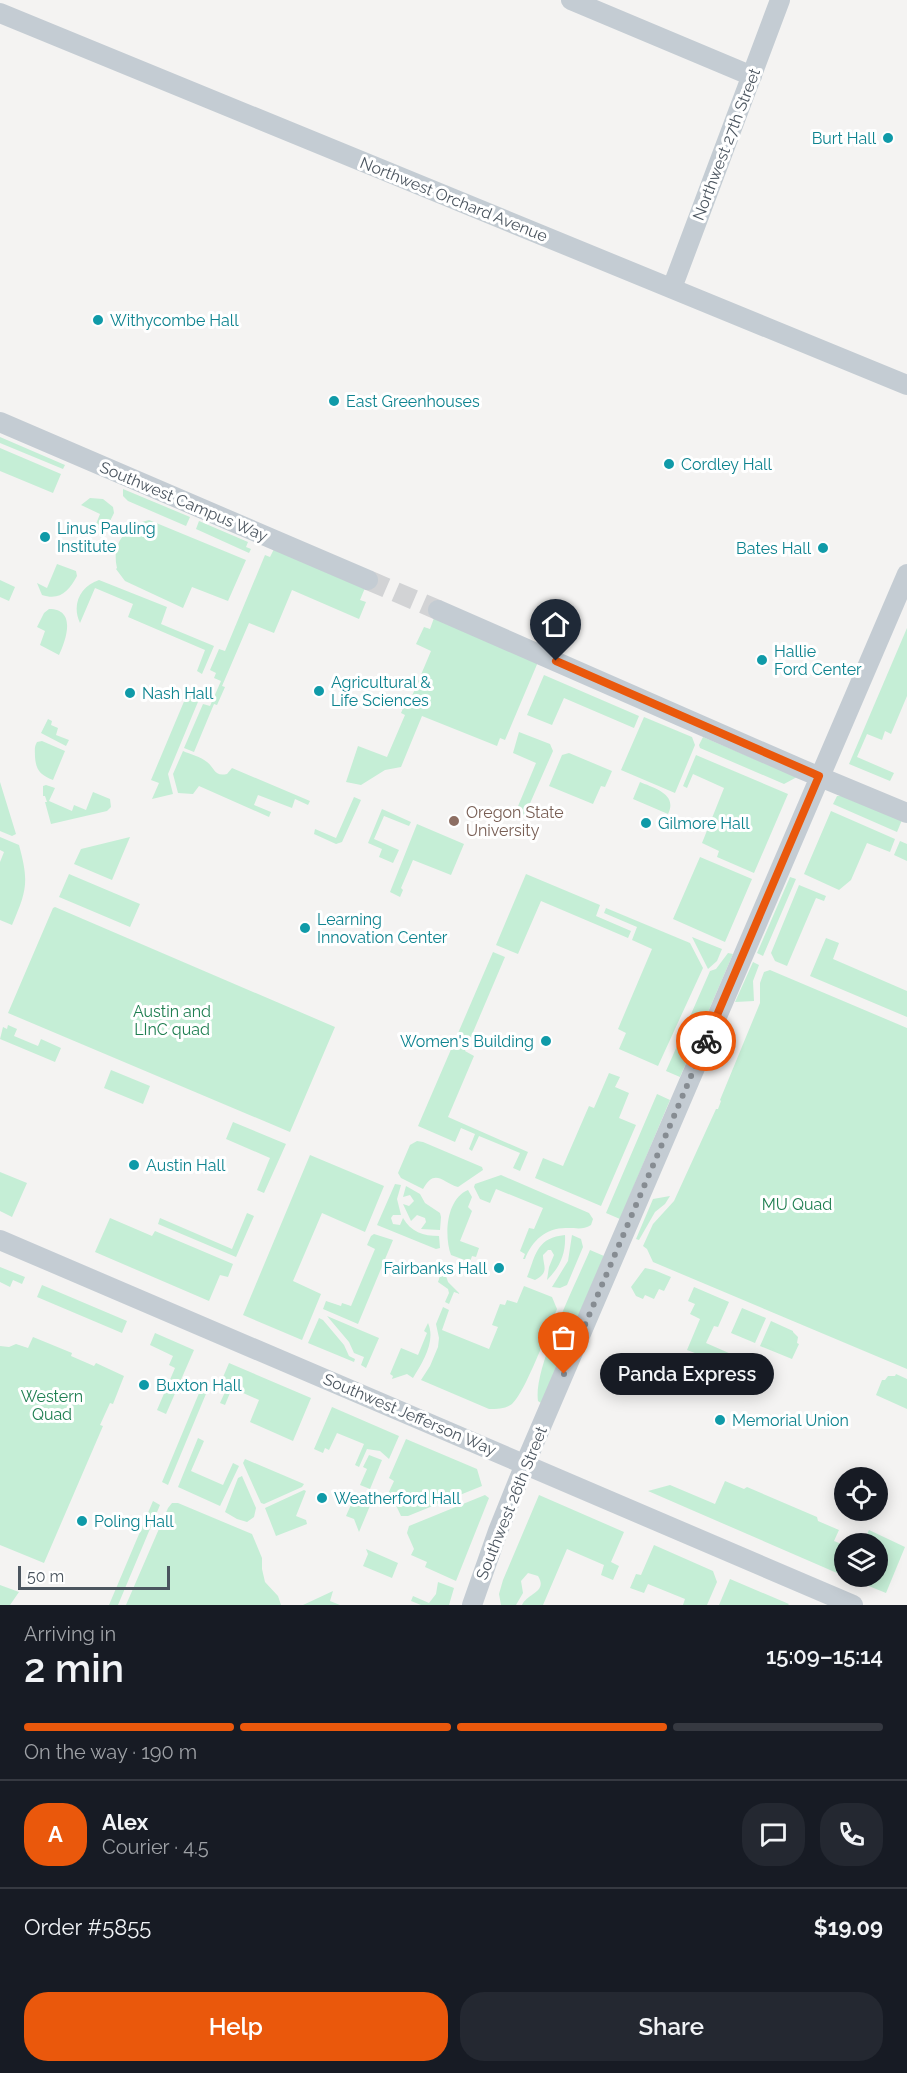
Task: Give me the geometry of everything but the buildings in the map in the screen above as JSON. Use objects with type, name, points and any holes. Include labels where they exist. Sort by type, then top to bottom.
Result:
[{"type":"street","points":[[571,0],[752,76]]},
{"type":"street","name":"Northwest 27th Street","points":[[672,288],[780,0]]},
{"type":"street","name":"Northwest Orchard Avenue","points":[[0,14],[907,385]]},
{"type":"street","name":"Southwest Campus Way","points":[[0,422],[368,580]]},
{"type":"street","name":"Southwest 26th Street","points":[[472,1605],[525,1464],[907,574]]},
{"type":"street","points":[[438,610],[907,813]]},
{"type":"street","name":"Southwest Jefferson Way","points":[[0,1239],[853,1605]]},
{"type":"green space","points":[[0,437],[65,465],[63,469],[0,443]]},
{"type":"green space","points":[[0,448],[61,474],[53,493],[0,471]]},
{"type":"green space","points":[[123,489],[190,517],[186,526],[128,501],[123,496]]},
{"type":"green space","points":[[90,498],[103,499],[113,507],[114,513],[108,525],[94,529],[100,514],[81,505]]},
{"type":"green space","points":[[149,520],[246,560],[228,601],[192,587],[183,608],[125,581],[116,569],[118,545],[132,527],[131,525]]},
{"type":"green space","points":[[199,521],[248,542],[246,547],[251,549],[249,553],[196,529]]},
{"type":"green space","points":[[274,549],[365,588],[360,600],[366,602],[359,619],[292,590],[274,633],[249,623],[222,686],[225,687],[217,705],[214,704],[194,752],[184,748],[203,704],[210,706],[221,681],[214,678],[216,673],[210,670],[219,649],[225,651],[265,555],[270,557]]},
{"type":"green space","points":[[57,564],[76,571],[77,576],[71,586],[59,596],[42,595],[37,583],[47,588]]},
{"type":"green space","points":[[0,580],[15,587],[9,601],[0,597]]},
{"type":"green space","points":[[99,580],[167,607],[161,624],[214,646],[202,674],[197,671],[205,650],[128,617],[133,604],[95,588],[80,623],[77,616],[79,597],[87,587]]},
{"type":"green space","points":[[49,609],[58,610],[66,620],[66,634],[59,655],[40,645],[45,631],[37,627],[44,613]]},
{"type":"green space","points":[[434,618],[538,662],[505,740],[500,738],[497,746],[422,716],[401,767],[385,770],[361,785],[346,782],[358,746],[387,757],[405,715],[401,713],[409,695],[412,696],[431,651],[416,644],[424,627],[430,629]]},
{"type":"green space","points":[[907,628],[907,696],[891,734],[885,731],[882,740],[867,734],[857,757],[894,773],[890,781],[849,764]]},
{"type":"green space","points":[[544,675],[639,716],[634,728],[564,698],[552,725],[527,715]]},
{"type":"green space","points":[[188,692],[200,697],[168,774],[173,794],[152,799],[159,783],[151,780]]},
{"type":"green space","points":[[644,717],[692,737],[695,745],[675,793],[621,770]]},
{"type":"green space","points":[[48,719],[52,721],[51,725],[58,728],[56,735],[69,740],[66,746],[41,733]]},
{"type":"green space","points":[[519,732],[550,744],[553,751],[524,817],[516,811],[536,763],[513,753]]},
{"type":"green space","points":[[703,737],[797,777],[784,784],[700,748]]},
{"type":"green space","points":[[42,741],[65,751],[53,780],[42,774],[37,766],[35,747],[37,742]]},
{"type":"green space","points":[[183,751],[205,760],[220,774],[227,774],[232,768],[310,801],[308,805],[295,799],[292,808],[258,795],[254,805],[271,812],[269,817],[199,786],[193,794],[178,793],[173,774]]},
{"type":"green space","points":[[569,753],[612,771],[605,787],[601,786],[593,804],[549,786],[562,755]]},
{"type":"green space","points":[[696,755],[788,794],[754,873],[717,857],[719,851],[702,843],[724,788],[693,774],[687,788],[683,786]]},
{"type":"green space","points":[[0,782],[16,834],[12,836],[0,831]]},
{"type":"green space","points":[[640,782],[658,789],[667,797],[670,801],[668,814],[633,799]]},
{"type":"green space","points":[[43,786],[55,788],[49,801],[72,811],[74,805],[86,810],[93,792],[110,799],[111,807],[107,811],[51,824],[45,802],[47,802],[43,796]]},
{"type":"green space","points":[[837,796],[844,796],[902,820],[897,832],[833,804]]},
{"type":"green space","points":[[354,797],[361,800],[342,842],[336,844],[314,834],[315,829],[336,838]]},
{"type":"green space","points":[[382,809],[411,822],[409,826],[384,816],[374,839],[399,850],[393,863],[379,857],[382,849],[368,843]]},
{"type":"green space","points":[[831,811],[895,839],[890,852],[867,843],[851,880],[839,890],[804,874]]},
{"type":"green space","points":[[417,824],[464,844],[451,875],[413,860],[401,888],[403,890],[400,897],[390,892]]},
{"type":"green space","points":[[0,837],[19,845],[24,868],[25,886],[12,925],[0,920],[0,862],[4,852],[0,850]]},
{"type":"green space","points":[[130,837],[112,880],[74,864],[81,849]]},
{"type":"green space","points":[[900,841],[907,844],[907,861],[894,855]]},
{"type":"green space","points":[[700,857],[752,879],[725,942],[673,919]]},
{"type":"green space","points":[[69,874],[140,904],[130,927],[59,897]]},
{"type":"green space","points":[[526,874],[600,905],[596,916],[631,931],[628,938],[541,901],[518,954],[496,945]]},
{"type":"green space","points":[[790,877],[796,879],[763,956],[757,953]]},
{"type":"green space","points":[[799,885],[826,896],[824,901],[816,898],[787,966],[775,961],[771,953]]},
{"type":"green space","name":"Austin and LInC quad","points":[[55,907],[335,1027],[290,1132],[8,1013]]},
{"type":"green space","points":[[606,908],[690,943],[703,968],[658,1066],[619,1049],[626,1033],[618,1029],[652,949],[632,940],[637,927],[604,913]]},
{"type":"green space","points":[[692,937],[722,949],[717,961],[708,969]]},
{"type":"green space","points":[[826,938],[839,943],[833,959],[907,991],[907,1017],[810,976]]},
{"type":"green space","points":[[493,952],[505,957],[465,1051],[474,1056],[448,1117],[528,1152],[520,1171],[513,1168],[520,1153],[479,1136],[472,1151],[469,1149],[475,1134],[461,1128],[455,1142],[418,1126]]},
{"type":"green space","points":[[728,953],[733,954],[680,1077],[666,1071],[710,971],[716,969]]},
{"type":"green space","points":[[753,962],[759,965],[753,981],[754,1001],[735,1002]]},
{"type":"green space","name":"MU Quad","points":[[770,970],[907,1028],[907,1369],[653,1262],[647,1249],[643,1246],[653,1224],[674,1201],[716,1109],[718,1109],[760,1003],[760,983],[764,972]]},
{"type":"green space","points":[[8,1025],[17,1029],[14,1036],[38,1046],[41,1039],[61,1048],[55,1062],[0,1039],[3,1027],[7,1029]]},
{"type":"green space","points":[[111,1070],[150,1086],[143,1104],[104,1088]]},
{"type":"green space","points":[[609,1073],[620,1077],[615,1087],[629,1093],[619,1118],[636,1125],[601,1206],[535,1178],[543,1158],[563,1166],[589,1106],[594,1108]]},
{"type":"green space","points":[[657,1094],[670,1100],[620,1219],[606,1213]]},
{"type":"green space","points":[[233,1122],[286,1144],[264,1193],[257,1190],[270,1158],[226,1139]]},
{"type":"green space","points":[[417,1141],[482,1167],[483,1170],[458,1187],[435,1178],[427,1182],[423,1189],[401,1178],[398,1173],[410,1145]]},
{"type":"green space","points":[[310,1155],[384,1186],[365,1232],[322,1213],[293,1281],[321,1294],[302,1340],[243,1315]]},
{"type":"green space","points":[[0,1172],[27,1183],[12,1217],[0,1211]]},
{"type":"green space","points":[[501,1175],[589,1213],[593,1219],[591,1225],[583,1228],[560,1228],[547,1232],[536,1241],[523,1259],[525,1254],[520,1251],[529,1228],[534,1229],[543,1208],[496,1189],[490,1203],[480,1199],[474,1187],[475,1184]]},
{"type":"green space","points":[[395,1184],[401,1185],[397,1199],[401,1215],[393,1215],[391,1218],[393,1224],[400,1225],[403,1218],[410,1227],[418,1232],[439,1236],[440,1248],[436,1249],[377,1225]]},
{"type":"green space","points":[[406,1186],[420,1194],[425,1203],[440,1213],[440,1230],[421,1229],[426,1222],[425,1218],[417,1215],[411,1221],[403,1204],[409,1206],[414,1201],[410,1195],[403,1197]]},
{"type":"green space","points":[[468,1190],[472,1197],[468,1207],[472,1211],[460,1241],[479,1248],[476,1257],[472,1256],[470,1262],[451,1255],[448,1238],[451,1210],[455,1201]]},
{"type":"green space","points":[[670,1196],[665,1204],[655,1212],[639,1240],[636,1239],[653,1199]]},
{"type":"green space","points":[[247,1213],[254,1216],[236,1257],[158,1224],[160,1218],[232,1249]]},
{"type":"green space","points":[[110,1218],[152,1236],[155,1231],[233,1264],[228,1277],[220,1275],[209,1301],[95,1252]]},
{"type":"green space","points":[[374,1234],[393,1240],[358,1324],[323,1309],[326,1301],[341,1306],[342,1303],[351,1306],[375,1249],[367,1245]]},
{"type":"green space","points":[[565,1235],[563,1254],[552,1275],[547,1280],[554,1255],[551,1250],[548,1250],[543,1255],[545,1269],[543,1274],[535,1280],[527,1277],[538,1249],[548,1240]]},
{"type":"green space","points":[[572,1235],[581,1239],[583,1247],[567,1285],[560,1288],[552,1287],[568,1261]]},
{"type":"green space","points":[[590,1250],[604,1256],[541,1403],[538,1401],[538,1387],[542,1369],[566,1304]]},
{"type":"green space","points":[[0,1267],[25,1277],[22,1284],[13,1280],[10,1287],[0,1282]]},
{"type":"green space","points":[[645,1268],[671,1277],[664,1291],[659,1289],[654,1299],[645,1295],[643,1299],[636,1296],[631,1287]]},
{"type":"green space","points":[[441,1273],[445,1273],[448,1282],[460,1294],[454,1292],[449,1304],[445,1302],[449,1293],[448,1289],[438,1282]]},
{"type":"green space","points":[[42,1285],[127,1321],[122,1333],[37,1297]]},
{"type":"green space","points":[[524,1286],[552,1297],[557,1309],[530,1374],[512,1404],[504,1408],[489,1409],[421,1380],[438,1347],[436,1324],[443,1307],[449,1310],[442,1330],[489,1349],[498,1327],[492,1325],[500,1304],[505,1305],[507,1300],[517,1303]]},
{"type":"green space","points":[[694,1287],[729,1302],[718,1327],[714,1326],[706,1343],[747,1361],[742,1373],[701,1353],[700,1355],[687,1350],[700,1319],[690,1314],[695,1304],[688,1301]]},
{"type":"green space","points":[[742,1308],[766,1318],[755,1343],[731,1333]]},
{"type":"green space","points":[[327,1316],[379,1338],[366,1368],[361,1365],[364,1357],[354,1353],[349,1342]]},
{"type":"green space","points":[[319,1318],[344,1345],[349,1356],[355,1359],[354,1362],[308,1343]]},
{"type":"green space","points":[[771,1321],[793,1331],[798,1337],[797,1343],[799,1344],[792,1359],[760,1346]]},
{"type":"green space","points":[[428,1323],[429,1344],[413,1378],[407,1374],[392,1379],[393,1376],[390,1374],[401,1348],[418,1355],[427,1333],[424,1331]]},
{"type":"green space","points":[[155,1333],[194,1350],[166,1414],[157,1410],[175,1368],[169,1365],[173,1356],[150,1345]]},
{"type":"green space","name":"Western Quad","points":[[33,1337],[72,1353],[71,1356],[94,1366],[96,1363],[124,1376],[113,1404],[110,1403],[100,1425],[103,1426],[44,1563],[0,1545],[0,1346],[9,1347],[16,1344],[28,1348]]},
{"type":"green space","points":[[229,1363],[311,1398],[293,1441],[250,1422],[259,1400],[232,1388],[225,1405],[220,1403],[225,1392],[218,1389]]},
{"type":"green space","points":[[896,1374],[907,1379],[907,1409],[876,1395],[882,1380]]},
{"type":"green space","points":[[202,1386],[208,1389],[168,1485],[162,1482]]},
{"type":"green space","points":[[332,1407],[399,1436],[389,1459],[380,1451],[367,1449],[359,1467],[355,1465],[364,1444],[337,1433],[329,1450],[325,1448],[323,1453],[314,1449]]},
{"type":"green space","points":[[198,1438],[204,1441],[191,1471],[223,1485],[233,1463],[239,1466],[220,1506],[178,1487]]},
{"type":"green space","points":[[406,1439],[477,1469],[482,1486],[408,1516],[401,1516],[393,1499],[387,1496],[394,1481],[389,1478]]},
{"type":"green space","points":[[369,1455],[382,1460],[370,1489],[360,1485],[367,1469],[363,1467]]},
{"type":"green space","points":[[245,1459],[304,1484],[264,1504],[261,1503],[243,1463]]},
{"type":"green space","points":[[242,1476],[256,1508],[254,1517],[247,1522],[225,1512],[238,1478]]},
{"type":"green space","points":[[725,1481],[744,1489],[747,1487],[817,1517],[818,1521],[839,1530],[838,1533],[834,1533],[834,1572],[648,1491],[670,1485],[715,1504]]},
{"type":"green space","points":[[306,1491],[296,1516],[306,1520],[307,1524],[276,1536],[265,1508]]},
{"type":"green space","points":[[356,1493],[372,1501],[359,1532],[354,1519],[346,1516]]},
{"type":"green space","points":[[485,1495],[489,1498],[456,1581],[425,1567],[427,1562],[411,1555],[414,1549],[407,1533],[409,1526]]},
{"type":"green space","points":[[539,1495],[624,1532],[611,1562],[619,1566],[613,1580],[601,1575],[604,1565],[567,1549],[543,1605],[522,1605],[541,1586],[538,1576],[528,1573],[521,1581],[523,1593],[516,1605],[501,1605],[499,1594],[503,1580]]},
{"type":"green space","points":[[153,1501],[160,1505],[118,1605],[109,1605]]},
{"type":"green space","points":[[172,1503],[178,1503],[252,1534],[262,1558],[265,1582],[278,1596],[281,1605],[126,1605]]},
{"type":"green space","points":[[888,1539],[905,1547],[886,1593],[871,1587],[888,1587]]},
{"type":"green space","points":[[654,1545],[713,1571],[717,1582],[707,1605],[683,1605],[685,1599],[648,1584],[644,1593],[630,1588],[636,1574],[641,1575]]},
{"type":"green space","points":[[366,1549],[398,1563],[392,1578],[363,1566],[368,1554]]},
{"type":"green space","points":[[730,1579],[789,1604],[719,1605]]},
{"type":"green space","points":[[438,1582],[454,1588],[449,1605],[421,1605],[411,1601],[413,1596],[429,1603],[436,1594]]},
{"type":"green space","points":[[0,1585],[19,1592],[10,1605],[0,1605]]},
{"type":"green space","points":[[333,1591],[330,1601],[340,1605],[303,1605]]},
{"type":"tunnel","points":[[368,580],[438,610]]},
{"type":"way so far","points":[[564,1374],[706,1041]]},
{"type":"place","name":"Burt Hall","points":[[888,138]]},
{"type":"place","name":"Withycombe Hall","points":[[98,320]]},
{"type":"place","name":"East Greenhouses","points":[[334,401]]},
{"type":"place","name":"Cordley Hall","points":[[669,464]]},
{"type":"place","name":"Linus Pauling Institute","points":[[45,537]]},
{"type":"place","name":"Bates Hall","points":[[823,548]]},
{"type":"place","name":"Hallie Ford Center","points":[[762,660]]},
{"type":"place","name":"Agricultural & Life Sciences","points":[[319,691]]},
{"type":"place","name":"Nash Hall","points":[[130,693]]},
{"type":"place","name":"Oregon State University","points":[[454,821]]},
{"type":"place","name":"Gilmore Hall","points":[[646,823]]},
{"type":"place","name":"Learning Innovation Center","points":[[305,928]]},
{"type":"place","name":"Women's Building","points":[[546,1041]]},
{"type":"place","name":"Austin Hall","points":[[134,1165]]},
{"type":"place","name":"Fairbanks Hall","points":[[499,1268]]},
{"type":"place","name":"Panda Express","points":[[564,1374]]},
{"type":"place","name":"Buxton Hall","points":[[144,1385]]},
{"type":"place","name":"Memorial Union","points":[[720,1420]]},
{"type":"place","name":"Weatherford Hall","points":[[322,1498]]},
{"type":"place","name":"Poling Hall","points":[[82,1521]]},
{"type":"route","points":[[556,661],[819,776],[706,1041]]}]
